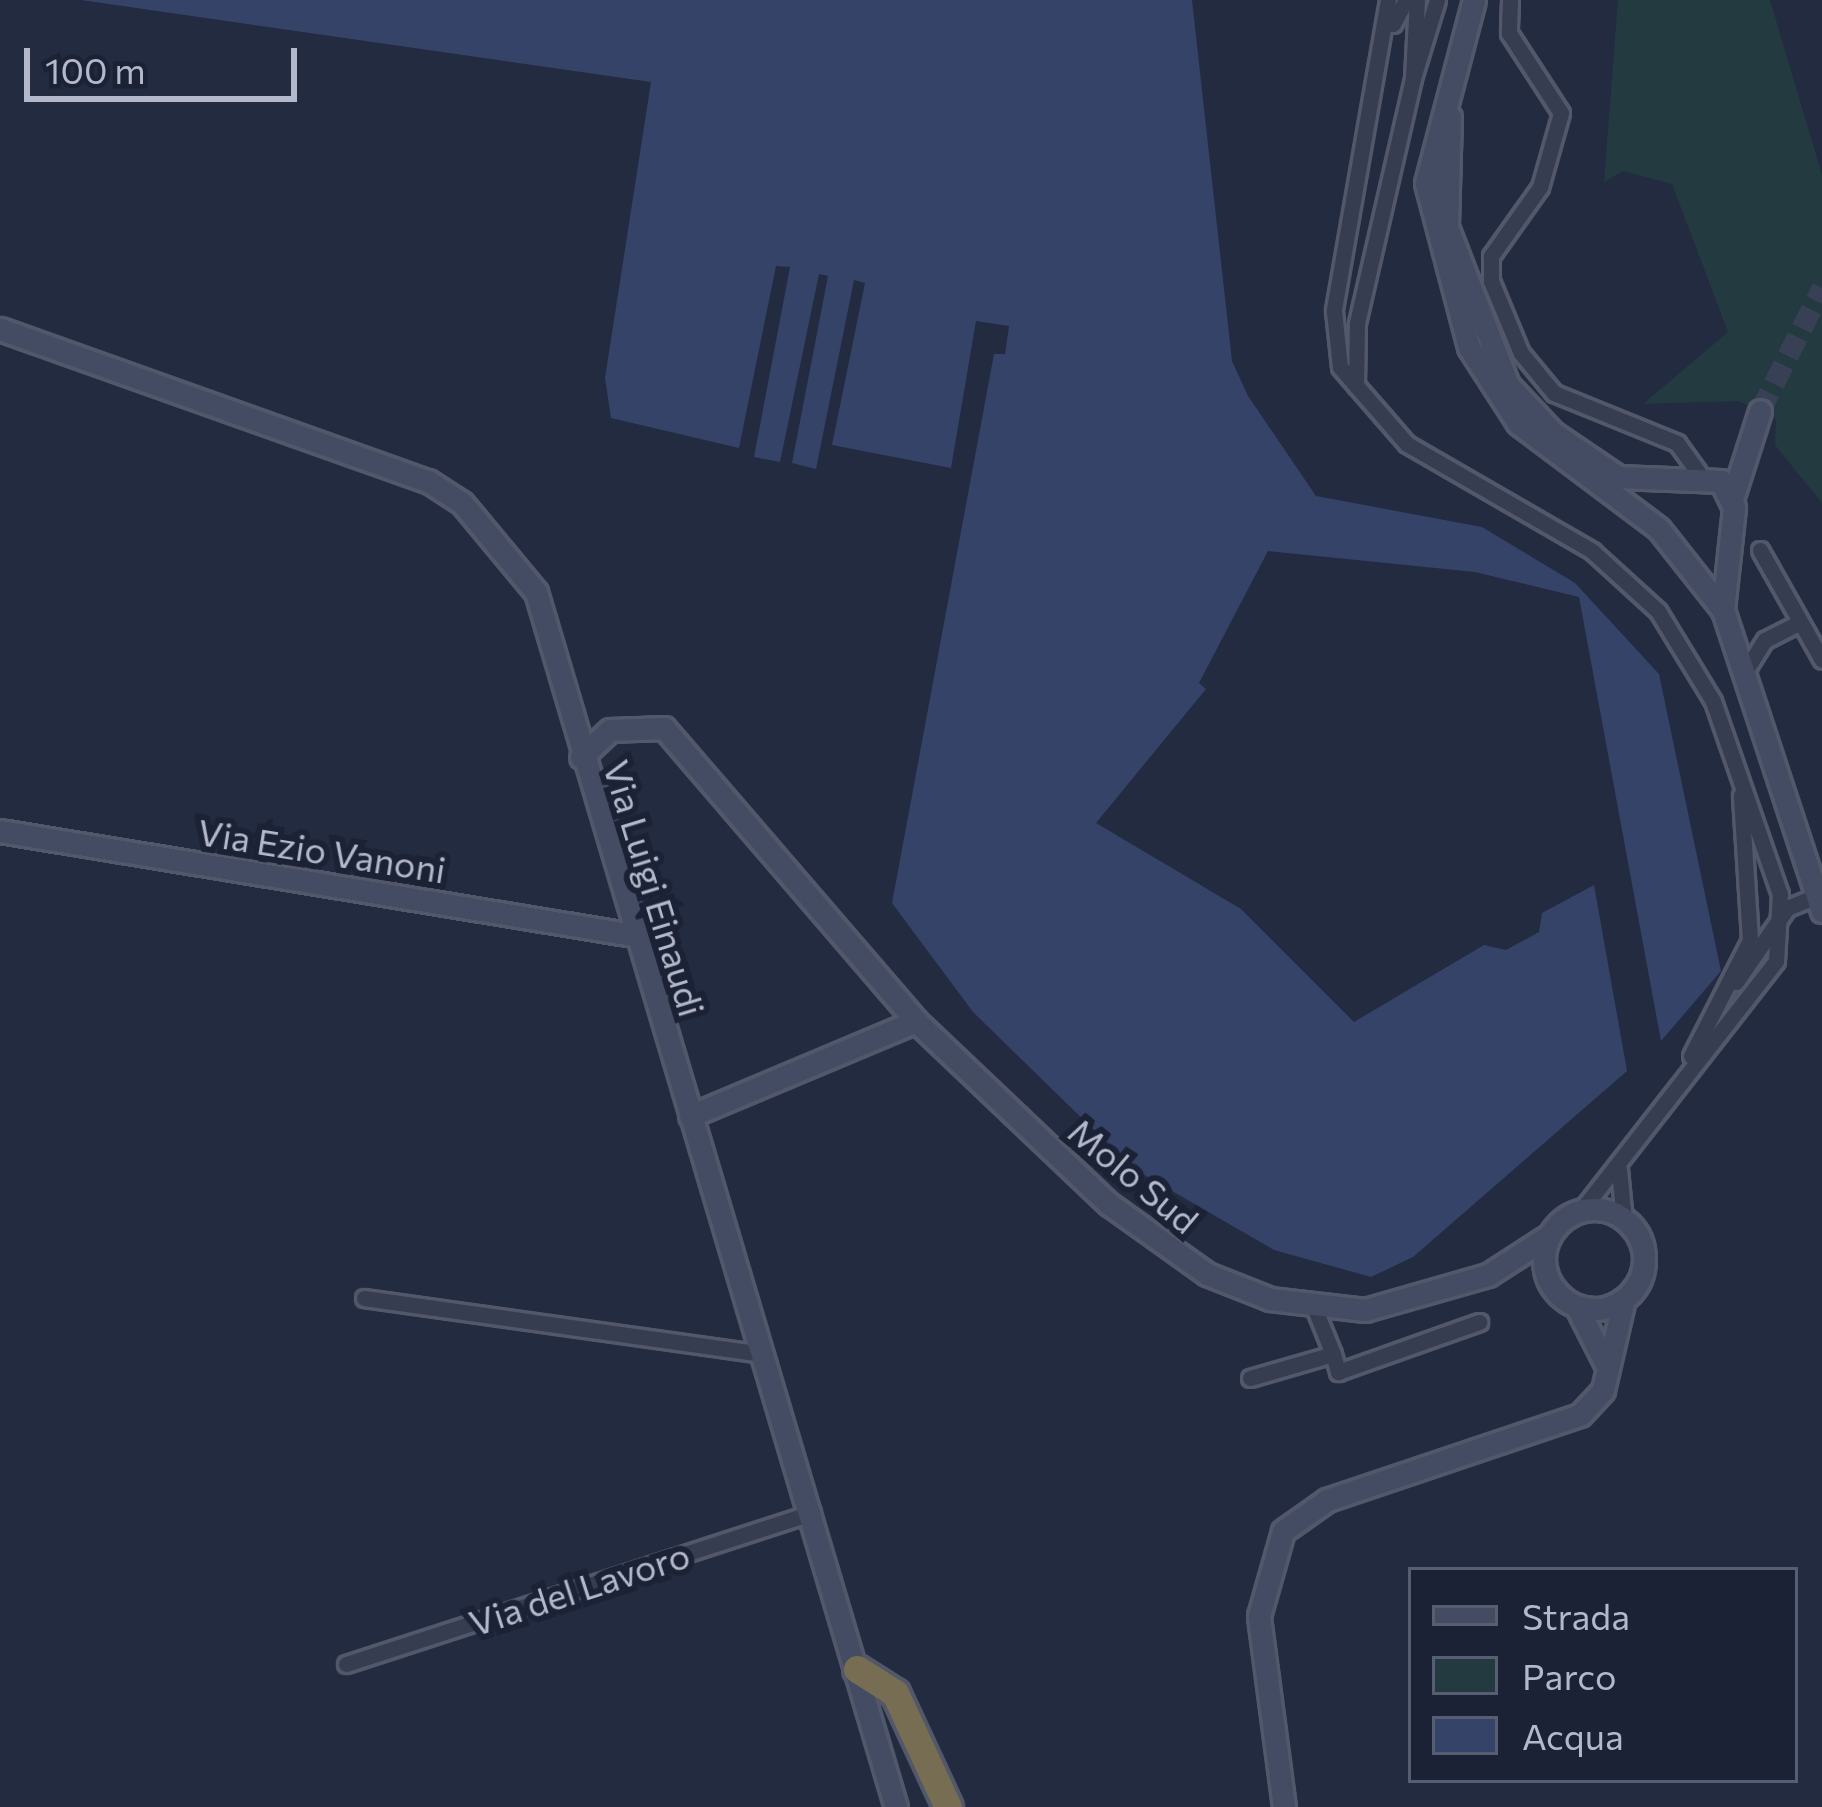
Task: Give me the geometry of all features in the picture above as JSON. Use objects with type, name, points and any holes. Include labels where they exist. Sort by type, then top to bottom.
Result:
[{"type":"highway","points":[[857,1669],[895,1694],[948,1807]]},
{"type":"street","points":[[1388,0],[1389,32]]},
{"type":"street","points":[[1389,32],[1406,0]]},
{"type":"street","points":[[1413,78],[1417,0]]},
{"type":"street","points":[[1356,389],[1357,323],[1413,78],[1436,0]]},
{"type":"street","points":[[1474,0],[1426,198],[1469,347],[1537,442],[1659,529],[1681,549],[1723,610],[1820,900]]},
{"type":"street","points":[[1510,0],[1510,33],[1555,92],[1561,119],[1540,187],[1491,256],[1491,281],[1521,353],[1554,393],[1677,443],[1732,499]]},
{"type":"street","name":"Molo Sud","points":[[581,758],[610,730],[664,728],[916,1021],[1154,1244],[1249,1291],[1314,1307],[1415,1302],[1488,1275],[1581,1211],[1619,1168],[1679,1080],[1775,961],[1783,914],[1736,762],[1696,667],[1644,596],[1564,532],[1407,444],[1356,389],[1332,340],[1389,32]]},
{"type":"street","points":[[1450,105],[1447,227],[1479,320],[1508,385],[1553,434],[1628,481],[1672,480],[1706,475],[1760,411],[1732,499],[1723,610]]},
{"type":"street","name":"Via Luigi Einaudi","points":[[0,329],[414,476],[462,503],[536,592],[633,934],[764,1354],[894,1797],[908,1807]]},
{"type":"street","points":[[1659,529],[1656,506],[1672,480]]},
{"type":"street","points":[[1681,549],[1726,535]]},
{"type":"street","points":[[1760,550],[1822,660]]},
{"type":"street","points":[[1744,674],[1765,640],[1798,623]]},
{"type":"street","name":"Molo Sud","points":[[1679,1080],[1753,917],[1736,762]]},
{"type":"street","name":"Via Ezio Vanoni","points":[[0,831],[633,934]]},
{"type":"street","name":"Molo Sud","points":[[1713,1012],[1783,914],[1820,900]]},
{"type":"street","points":[[690,1116],[916,1021]]},
{"type":"street","points":[[1284,1807],[1258,1616],[1282,1531],[1327,1500],[1575,1418],[1599,1398],[1624,1299],[1643,1259],[1624,1220],[1619,1168]]},
{"type":"street","points":[[1581,1211],[1624,1220]]},
{"type":"street","points":[[1550,1235],[1550,1283],[1577,1306],[1608,1369]]},
{"type":"street","name":"Molo Sud","points":[[1488,1275],[1550,1283]]},
{"type":"street","points":[[364,1298],[764,1354]]},
{"type":"street","points":[[1577,1306],[1624,1299]]},
{"type":"street","points":[[1314,1307],[1338,1372],[1480,1322]]},
{"type":"street","points":[[1250,1378],[1333,1354]]},
{"type":"street","name":"Via del Lavoro","points":[[346,1664],[812,1513]]},
{"type":"green space","points":[[1618,0],[1770,0],[1822,175],[1822,503],[1775,445],[1776,419],[1739,401],[1643,404],[1728,332],[1672,184],[1623,171],[1604,182]]},
{"type":"water","points":[[81,0],[1192,0],[1232,361],[1248,396],[1316,496],[1482,527],[1575,583],[1659,674],[1721,971],[1661,1041],[1579,597],[1475,572],[1268,551],[1199,683],[1206,689],[1096,823],[1241,909],[1354,1022],[1484,945],[1506,950],[1539,932],[1542,913],[1594,885],[1627,1071],[1413,1257],[1371,1277],[1274,1250],[1134,1169],[973,1012],[892,903],[994,354],[1005,354],[1009,326],[976,321],[951,468],[832,445],[865,283],[854,280],[816,469],[792,463],[828,276],[819,274],[780,462],[754,457],[790,267],[776,266],[739,448],[611,418],[605,378],[651,82]]},
{"type":"tunnel","points":[[1760,411],[1822,288]]}]
